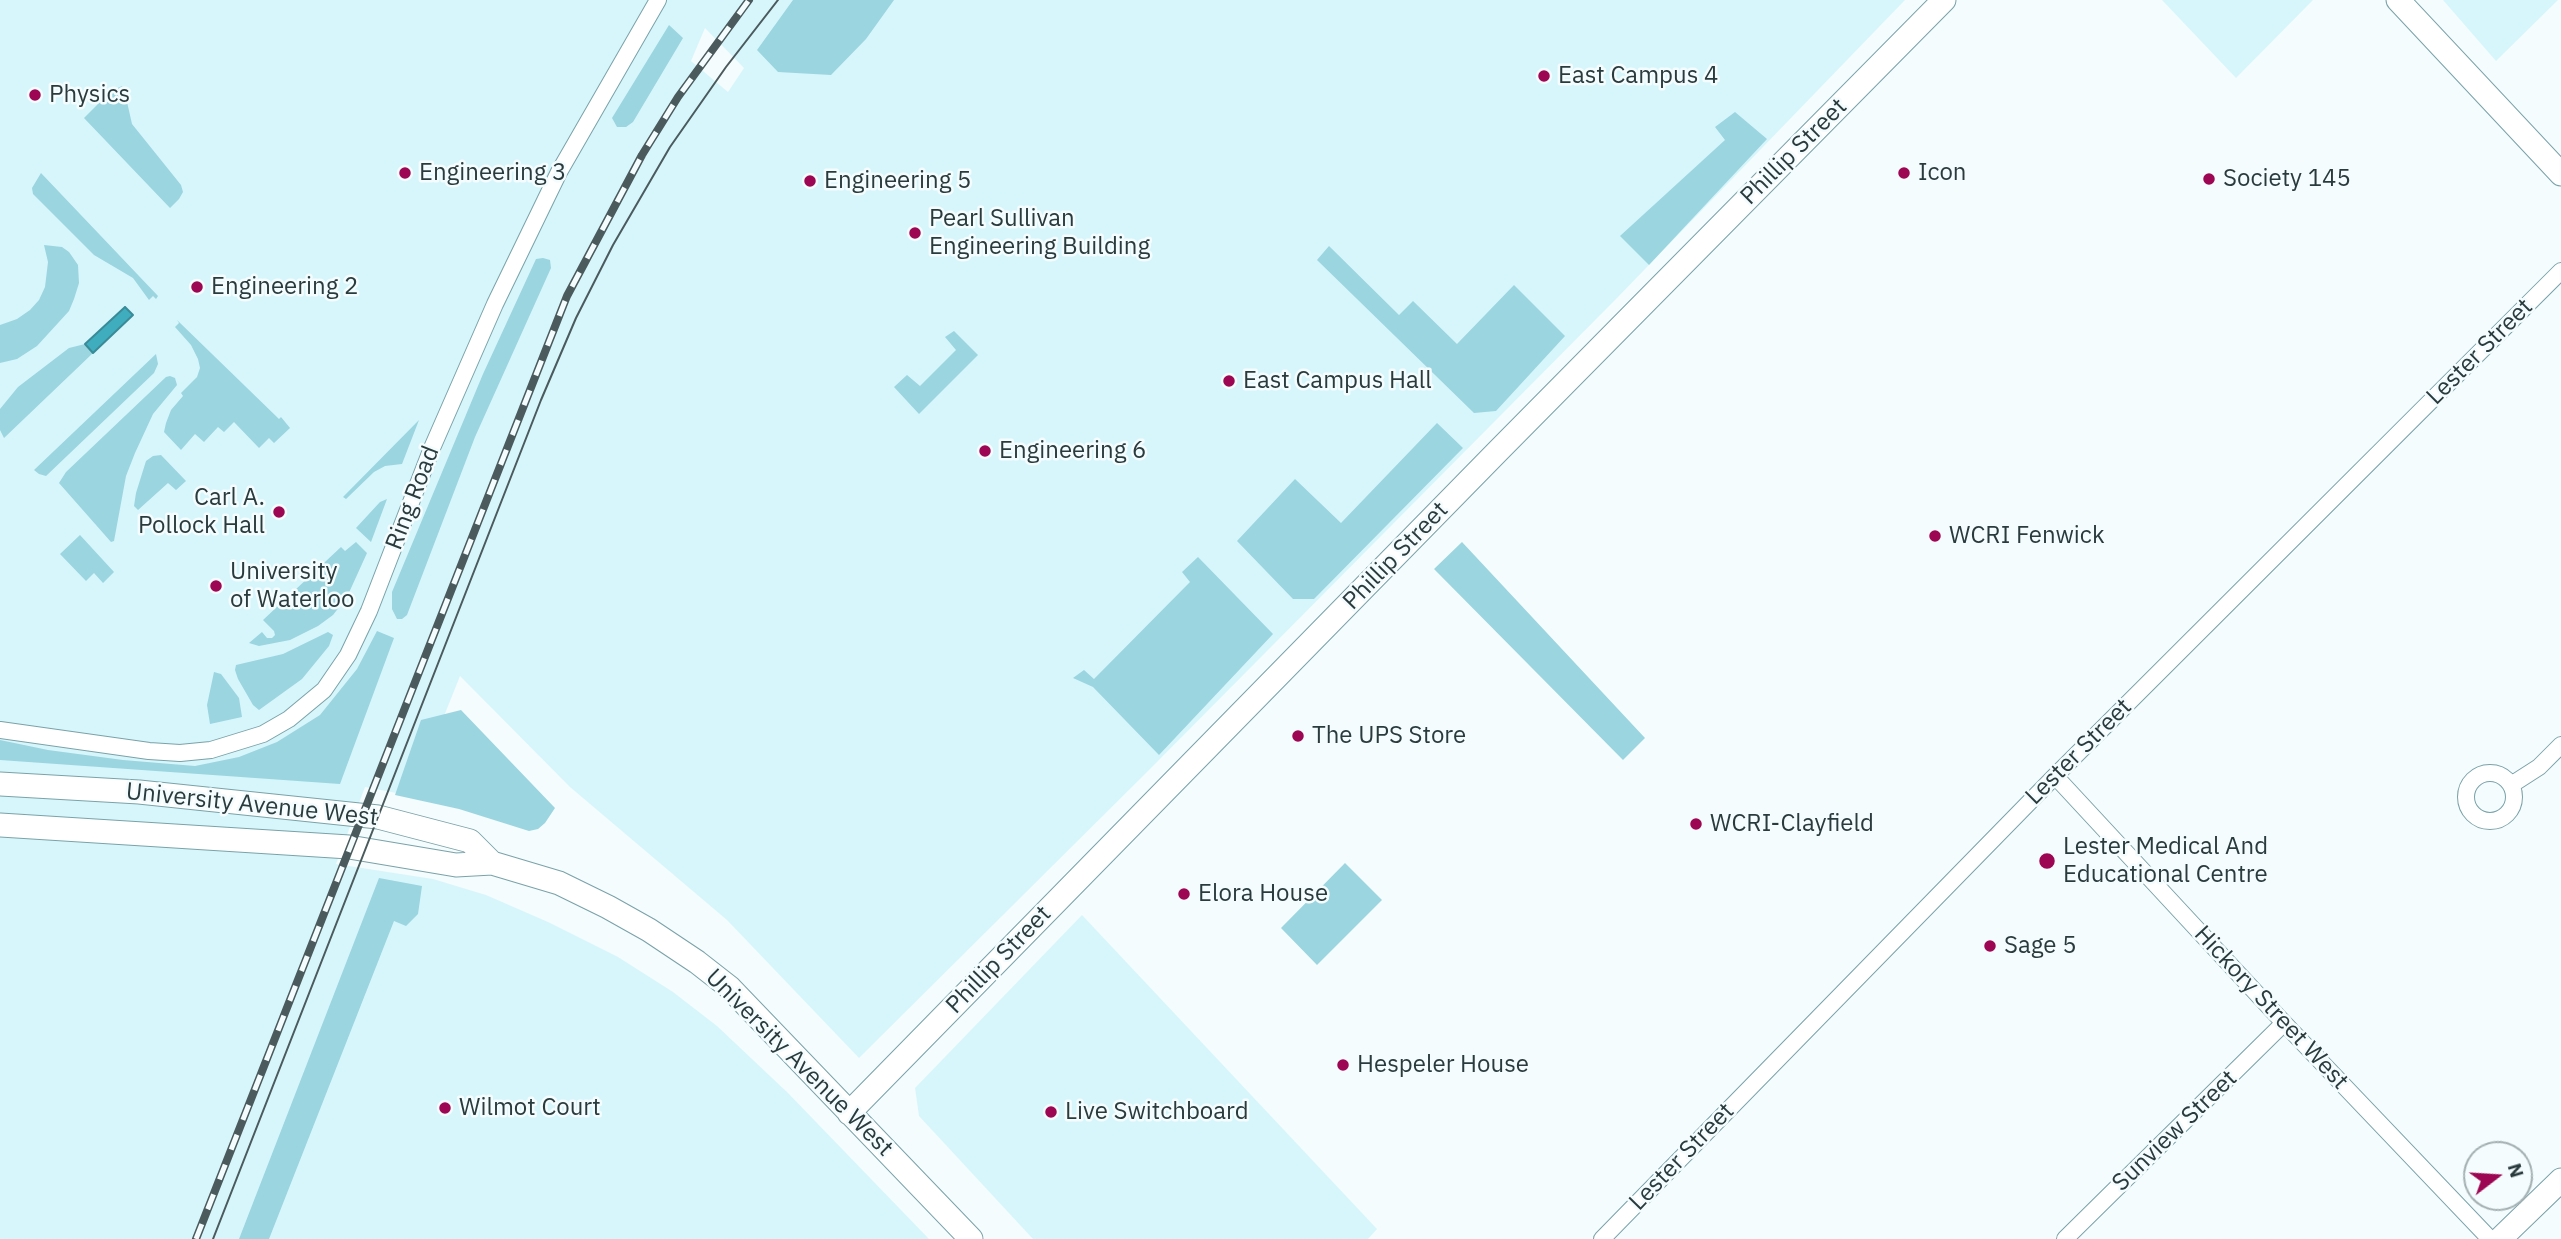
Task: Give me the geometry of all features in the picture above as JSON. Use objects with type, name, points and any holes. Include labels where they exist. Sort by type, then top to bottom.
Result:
[{"type":"main road","name":"Phillip Street","points":[[849,1113],[1944,0]]},
{"type":"main road","points":[[2398,0],[2561,174]]},
{"type":"main road","name":"University Avenue West","points":[[0,784],[139,792],[378,817],[470,841],[492,863]]},
{"type":"main road","name":"University Avenue West","points":[[0,825],[349,847],[456,865],[492,863],[559,883],[637,923],[697,962],[729,987],[971,1239]]},
{"type":"main road","points":[[2500,1239],[2561,1180]]},
{"type":"street","name":"Ring Road","points":[[0,730],[149,751],[180,753],[211,750],[263,734],[289,719],[324,690],[348,655],[369,611],[432,448],[505,283],[559,172],[658,0]]},
{"type":"street","name":"Lester Street","points":[[1602,1239],[2054,776],[2561,271]]},
{"type":"street","points":[[2511,785],[2539,766],[2561,745]]},
{"type":"street","name":"Hickory Street West","points":[[2054,776],[2490,1239]]},
{"type":"street","name":"Sunview Street","points":[[2065,1239],[2284,1023]]},
{"type":"shaded area","points":[[0,0],[1905,0],[1617,298],[859,1058],[727,920],[570,787],[460,676],[412,796],[365,787],[336,864],[433,879],[486,895],[618,957],[673,992],[717,1026],[788,1093],[929,1239],[0,1239]],"holes":[[[705,28],[744,68],[728,92],[691,61]]]},
{"type":"shaded area","points":[[793,0],[894,0],[866,39],[831,75],[778,72],[757,50]]},
{"type":"shaded area","points":[[2162,0],[2313,0],[2236,78]]},
{"type":"shaded area","points":[[2443,0],[2558,0],[2496,61]]},
{"type":"shaded area","points":[[669,25],[683,38],[633,122],[626,127],[617,127],[612,118]]},
{"type":"shaded area","points":[[122,86],[132,124],[181,185],[183,192],[170,208],[84,118],[111,91]]},
{"type":"shaded area","points":[[1735,112],[1767,139],[1649,265],[1620,236],[1725,140],[1715,127]]},
{"type":"shaded area","points":[[41,173],[158,296],[156,299],[153,296],[149,300],[133,278],[94,255],[33,194],[32,188]]},
{"type":"shaded area","points":[[44,245],[62,247],[78,265],[79,283],[74,299],[69,311],[37,346],[17,359],[0,363],[0,325],[17,319],[30,310],[45,287],[48,262]]},
{"type":"shaded area","points":[[1329,246],[1399,315],[1413,301],[1457,344],[1514,285],[1565,336],[1496,411],[1474,413],[1317,260]]},
{"type":"shaded area","points":[[536,259],[550,260],[551,268],[475,437],[407,615],[397,619],[392,609],[392,592],[483,374]]},
{"type":"shaded area","points":[[125,307],[133,315],[93,353],[85,344]]},
{"type":"shaded area","points":[[177,320],[290,428],[274,443],[269,438],[259,448],[234,422],[224,432],[218,427],[204,442],[195,434],[181,450],[164,432],[171,410],[183,396],[181,393],[197,377],[200,368],[191,345],[175,327],[179,323]]},
{"type":"shaded area","points":[[954,331],[978,355],[919,414],[894,387],[907,375],[920,386],[956,350],[945,337]]},
{"type":"shaded area","points":[[85,344],[93,353],[4,438],[0,430],[0,409],[18,387],[69,348]]},
{"type":"shaded area","points":[[156,354],[158,364],[154,373],[46,476],[34,470]]},
{"type":"shaded area","points":[[170,376],[175,378],[177,385],[153,414],[135,453],[126,476],[114,541],[111,542],[59,483],[66,472]]},
{"type":"shaded area","points":[[419,420],[402,464],[385,466],[374,472],[346,499],[343,497]]},
{"type":"shaded area","points":[[1437,423],[1463,448],[1314,599],[1293,599],[1237,541],[1295,479],[1341,523]]},
{"type":"shaded area","points":[[161,455],[186,481],[176,490],[168,483],[138,510],[134,506],[136,493],[146,461]]},
{"type":"shaded area","points":[[387,499],[371,542],[356,528],[380,502]]},
{"type":"shaded area","points":[[80,535],[114,572],[103,583],[94,573],[86,581],[60,554]]},
{"type":"shaded area","points":[[356,542],[367,553],[347,597],[333,615],[290,640],[259,646],[249,643],[262,632],[267,638],[272,638],[274,631],[263,620],[341,547],[345,551]]},
{"type":"shaded area","points":[[1462,542],[1645,738],[1623,760],[1434,569]]},
{"type":"shaded area","points":[[1198,557],[1273,634],[1159,755],[1093,687],[1073,678],[1084,670],[1094,679],[1190,582],[1182,572]]},
{"type":"shaded area","points":[[377,631],[394,638],[340,784],[0,760],[0,740],[48,750],[123,760],[195,766],[239,757],[277,742],[320,715],[357,669]]},
{"type":"shaded area","points":[[328,632],[333,635],[329,646],[302,679],[259,710],[253,705],[238,679],[236,665],[283,654]]},
{"type":"shaded area","points":[[214,672],[221,674],[239,698],[242,717],[210,724],[207,705]]},
{"type":"shaded area","points":[[461,710],[555,808],[538,829],[529,831],[459,809],[395,795],[421,720]]},
{"type":"shaded area","points":[[1345,863],[1382,900],[1317,965],[1281,928]]},
{"type":"shaded area","points":[[379,878],[422,886],[418,914],[406,926],[394,921],[269,1239],[239,1239]]},
{"type":"shaded area","points":[[1082,915],[1377,1229],[1368,1239],[1033,1239],[919,1116],[915,1088]]},
{"type":"tram line","points":[[213,1239],[541,400],[576,318],[613,245],[670,147],[726,67],[778,0]]},
{"type":"railway","points":[[196,1239],[567,296],[642,155],[678,97],[749,0]]},
{"type":"place","name":"East Campus 4","points":[[1544,76]]},
{"type":"place","name":"Physics","points":[[35,95]]},
{"type":"place","name":"Engineering 3","points":[[405,173]]},
{"type":"place","name":"Icon","points":[[1904,173]]},
{"type":"place","name":"Society 145","points":[[2209,179]]},
{"type":"place","name":"Engineering 5","points":[[810,181]]},
{"type":"place","name":"Pearl Sullivan Engineering Building","points":[[915,233]]},
{"type":"place","name":"Engineering 2","points":[[197,287]]},
{"type":"place","name":"East Campus Hall","points":[[1229,381]]},
{"type":"place","name":"Engineering 6","points":[[985,451]]},
{"type":"place","name":"Carl A. Pollock Hall","points":[[279,512]]},
{"type":"place","name":"WCRI Fenwick","points":[[1935,536]]},
{"type":"place","name":"University of Waterloo","points":[[216,586]]},
{"type":"place","name":"The UPS Store","points":[[1298,736]]},
{"type":"place","name":"WCRI-Clayfield","points":[[1696,824]]},
{"type":"place","name":"Lester Medical And Educational Centre","points":[[2047,861]]},
{"type":"place","name":"Elora House","points":[[1184,894]]},
{"type":"place","name":"Sage 5","points":[[1990,946]]},
{"type":"place","name":"Hespeler House","points":[[1343,1065]]},
{"type":"place","name":"Wilmot Court","points":[[445,1108]]},
{"type":"place","name":"Live Switchboard","points":[[1051,1112]]}]
